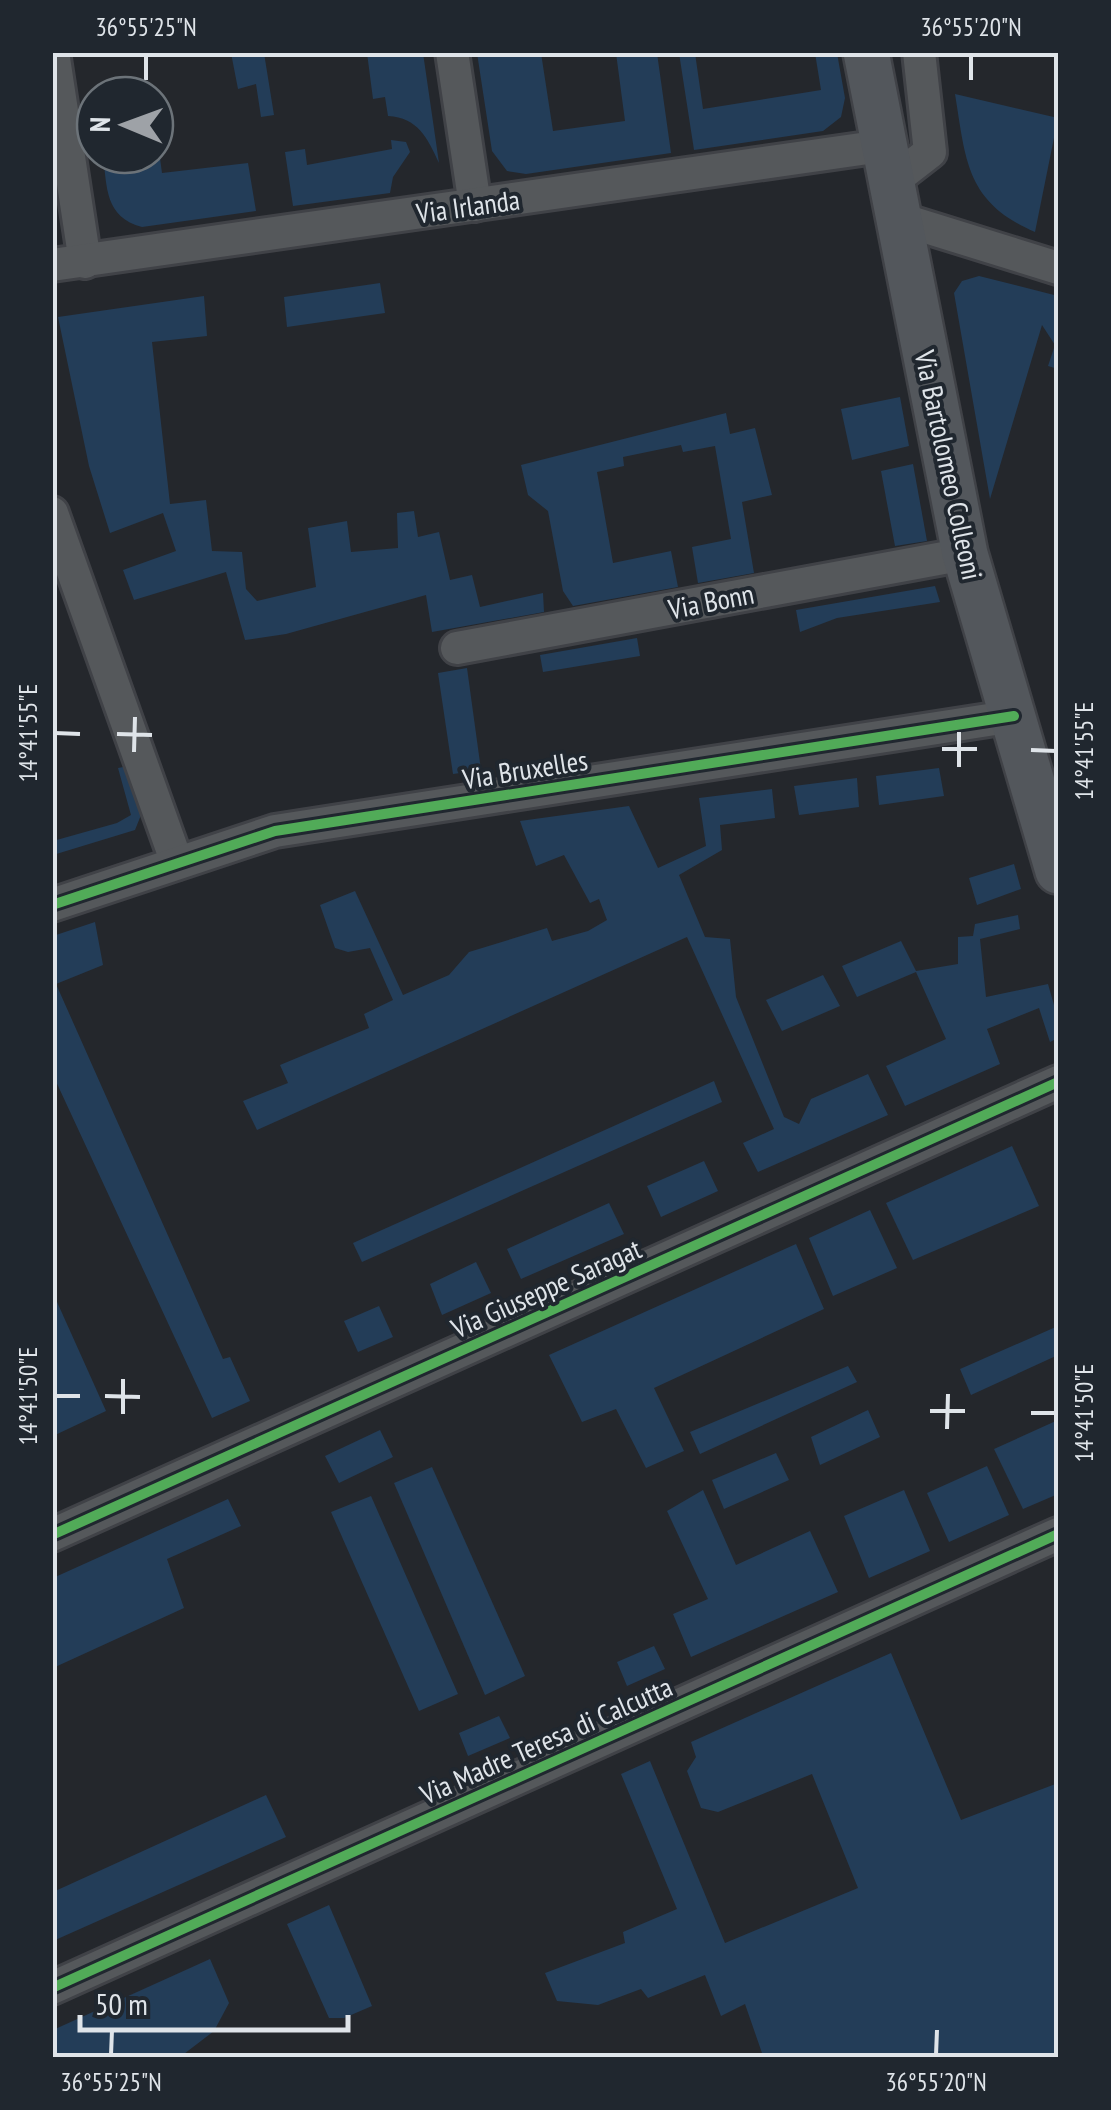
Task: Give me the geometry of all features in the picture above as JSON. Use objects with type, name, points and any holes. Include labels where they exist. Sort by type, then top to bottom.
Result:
[{"type":"main road","name":"Via Bartolomeo Colleoni","points":[[866,52],[965,554],[1058,870]]},
{"type":"street","points":[[53,52],[69,264]]},
{"type":"street","points":[[452,52],[474,205]]},
{"type":"street","points":[[919,52],[930,152],[890,182],[1058,268]]},
{"type":"street","name":"Via Irlanda","points":[[69,264],[474,205],[890,182]]},
{"type":"street","points":[[52,513],[178,863]]},
{"type":"street","name":"Via Bonn","points":[[457,648],[965,554]]},
{"type":"street","name":"Via Bruxelles","points":[[52,904],[276,831],[1014,716]]},
{"type":"street","name":"Via Giuseppe Saragat","points":[[52,1535],[1058,1082]]},
{"type":"street","name":"Via Madre Teresa di Calcutta","points":[[52,1988],[1058,1534]]},
{"type":"shaded area","points":[[231,53],[264,53],[274,115],[261,117],[256,84],[238,89]]},
{"type":"shaded area","points":[[367,53],[423,53],[439,163],[420,130],[407,121],[388,116],[385,97],[373,99]]},
{"type":"shaded area","points":[[477,53],[541,53],[553,131],[625,121],[616,53],[657,53],[671,153],[526,174],[507,171],[492,151]]},
{"type":"shaded area","points":[[679,53],[695,53],[703,109],[821,90],[815,53],[837,53],[845,98],[841,117],[823,131],[694,150]]},
{"type":"shaded area","points":[[955,94],[1058,118],[1035,232],[1012,220],[982,193],[967,159]]},
{"type":"shaded area","points":[[391,140],[406,142],[410,152],[393,177],[390,193],[293,206],[285,152],[305,149],[307,165],[392,149]]},
{"type":"shaded area","points":[[248,163],[256,211],[142,227],[114,209],[106,175],[175,175],[175,171]]},
{"type":"shaded area","points":[[979,276],[1058,296],[1058,369],[1048,366],[1055,345],[1042,325],[990,499],[954,293],[962,281]]},
{"type":"shaded area","points":[[380,283],[385,313],[287,327],[284,297]]},
{"type":"shaded area","points":[[204,296],[207,336],[152,342],[170,504],[206,500],[212,551],[242,552],[246,589],[257,601],[316,587],[308,528],[347,521],[351,552],[398,548],[397,513],[414,511],[418,537],[439,532],[450,580],[472,575],[480,607],[543,593],[544,612],[432,632],[426,595],[286,634],[245,640],[226,572],[134,600],[123,570],[176,551],[163,513],[110,533],[89,466],[58,317]]},
{"type":"shaded area","points":[[900,397],[909,446],[852,460],[841,409]]},
{"type":"shaded area","points":[[726,413],[730,434],[755,428],[772,495],[742,502],[754,573],[698,583],[692,547],[731,539],[715,446],[683,452],[681,445],[623,457],[624,466],[597,472],[613,563],[671,551],[678,587],[573,606],[563,591],[548,511],[528,495],[521,465]]},
{"type":"shaded area","points":[[913,464],[927,541],[895,546],[881,471]]},
{"type":"shaded area","points":[[935,586],[940,602],[837,618],[800,632],[796,610]]},
{"type":"shaded area","points":[[637,638],[640,656],[543,672],[540,655]]},
{"type":"shaded area","points":[[467,668],[481,770],[453,774],[438,673]]},
{"type":"shaded area","points":[[129,766],[143,810],[135,830],[53,855],[53,841],[117,823],[131,815],[118,768]]},
{"type":"shaded area","points":[[939,768],[944,796],[879,805],[876,776]]},
{"type":"shaded area","points":[[857,778],[859,807],[799,815],[794,786]]},
{"type":"shaded area","points":[[772,789],[775,818],[720,825],[722,850],[679,875],[705,937],[730,939],[736,997],[784,1117],[799,1124],[811,1099],[868,1074],[888,1115],[758,1172],[743,1143],[774,1129],[687,937],[257,1130],[243,1101],[288,1083],[280,1065],[369,1028],[364,1014],[393,1000],[370,948],[348,952],[335,948],[320,905],[355,891],[403,995],[449,975],[469,952],[547,928],[552,941],[588,931],[607,920],[599,899],[590,903],[564,855],[536,866],[520,821],[629,806],[658,868],[706,846],[699,798]]},
{"type":"shaded area","points":[[1014,864],[1021,889],[977,905],[969,878]]},
{"type":"shaded area","points":[[1018,915],[1020,929],[980,939],[986,997],[1048,984],[1058,1019],[1058,1038],[1050,1042],[1039,1008],[987,1029],[1000,1064],[905,1106],[886,1066],[946,1039],[916,972],[857,997],[842,966],[901,941],[916,971],[958,964],[958,937],[973,936],[975,924]]},
{"type":"shaded area","points":[[95,922],[103,965],[56,984],[223,1359],[230,1357],[250,1401],[212,1418],[53,1075],[53,936]]},
{"type":"shaded area","points":[[823,975],[840,1006],[782,1031],[766,1000]]},
{"type":"shaded area","points":[[714,1081],[722,1102],[362,1262],[353,1243]]},
{"type":"shaded area","points":[[1012,1146],[1039,1206],[913,1260],[886,1203]]},
{"type":"shaded area","points":[[704,1161],[718,1191],[661,1217],[647,1186]]},
{"type":"shaded area","points":[[609,1203],[624,1234],[521,1279],[507,1249]]},
{"type":"shaded area","points":[[870,1210],[897,1268],[833,1296],[809,1238]]},
{"type":"shaded area","points":[[796,1244],[824,1309],[654,1388],[684,1451],[646,1468],[616,1409],[582,1422],[549,1355]]},
{"type":"shaded area","points":[[476,1262],[491,1293],[442,1315],[430,1284]]},
{"type":"shaded area","points":[[53,1293],[106,1411],[52,1436]]},
{"type":"shaded area","points":[[379,1306],[393,1337],[358,1352],[344,1321]]},
{"type":"shaded area","points":[[1058,1326],[1058,1355],[971,1395],[960,1369]]},
{"type":"shaded area","points":[[848,1366],[857,1382],[700,1454],[690,1432]]},
{"type":"shaded area","points":[[868,1410],[880,1437],[820,1465],[811,1437]]},
{"type":"shaded area","points":[[1058,1420],[1058,1494],[1023,1509],[994,1449]]},
{"type":"shaded area","points":[[380,1430],[393,1457],[339,1483],[325,1456]]},
{"type":"shaded area","points":[[776,1453],[789,1480],[724,1509],[712,1480]]},
{"type":"shaded area","points":[[987,1466],[1009,1515],[949,1542],[927,1493]]},
{"type":"shaded area","points":[[432,1467],[525,1676],[485,1695],[394,1483]]},
{"type":"shaded area","points":[[703,1490],[736,1565],[810,1531],[838,1592],[691,1657],[673,1614],[708,1599],[667,1511]]},
{"type":"shaded area","points":[[904,1490],[930,1551],[869,1578],[844,1516]]},
{"type":"shaded area","points":[[371,1496],[458,1694],[419,1711],[331,1512]]},
{"type":"shaded area","points":[[228,1499],[241,1526],[167,1559],[184,1608],[53,1668],[53,1578]]},
{"type":"shaded area","points":[[654,1646],[665,1669],[627,1686],[617,1662]]},
{"type":"shaded area","points":[[891,1653],[961,1820],[1058,1783],[1058,2057],[754,2057],[762,2053],[745,2004],[721,2016],[705,1975],[648,1998],[641,1989],[598,2005],[557,2001],[545,1973],[625,1943],[623,1932],[677,1909],[621,1774],[650,1761],[725,1943],[858,1888],[812,1774],[718,1812],[701,1808],[687,1771],[696,1757],[691,1742]]},
{"type":"shaded area","points":[[499,1716],[510,1738],[468,1756],[459,1733]]},
{"type":"shaded area","points":[[266,1795],[286,1837],[53,1941],[53,1892]]},
{"type":"shaded area","points":[[329,1905],[372,2006],[344,2018],[329,2018],[287,1924]]},
{"type":"shaded area","points":[[210,1959],[229,2003],[214,2031],[180,2057],[53,2057],[53,2030]]},
{"type":"cycle path","points":[[52,905],[275,831],[1014,716]]},
{"type":"cycle path","points":[[52,1535],[1058,1082]]},
{"type":"cycle path","points":[[52,1988],[1058,1534]]}]
